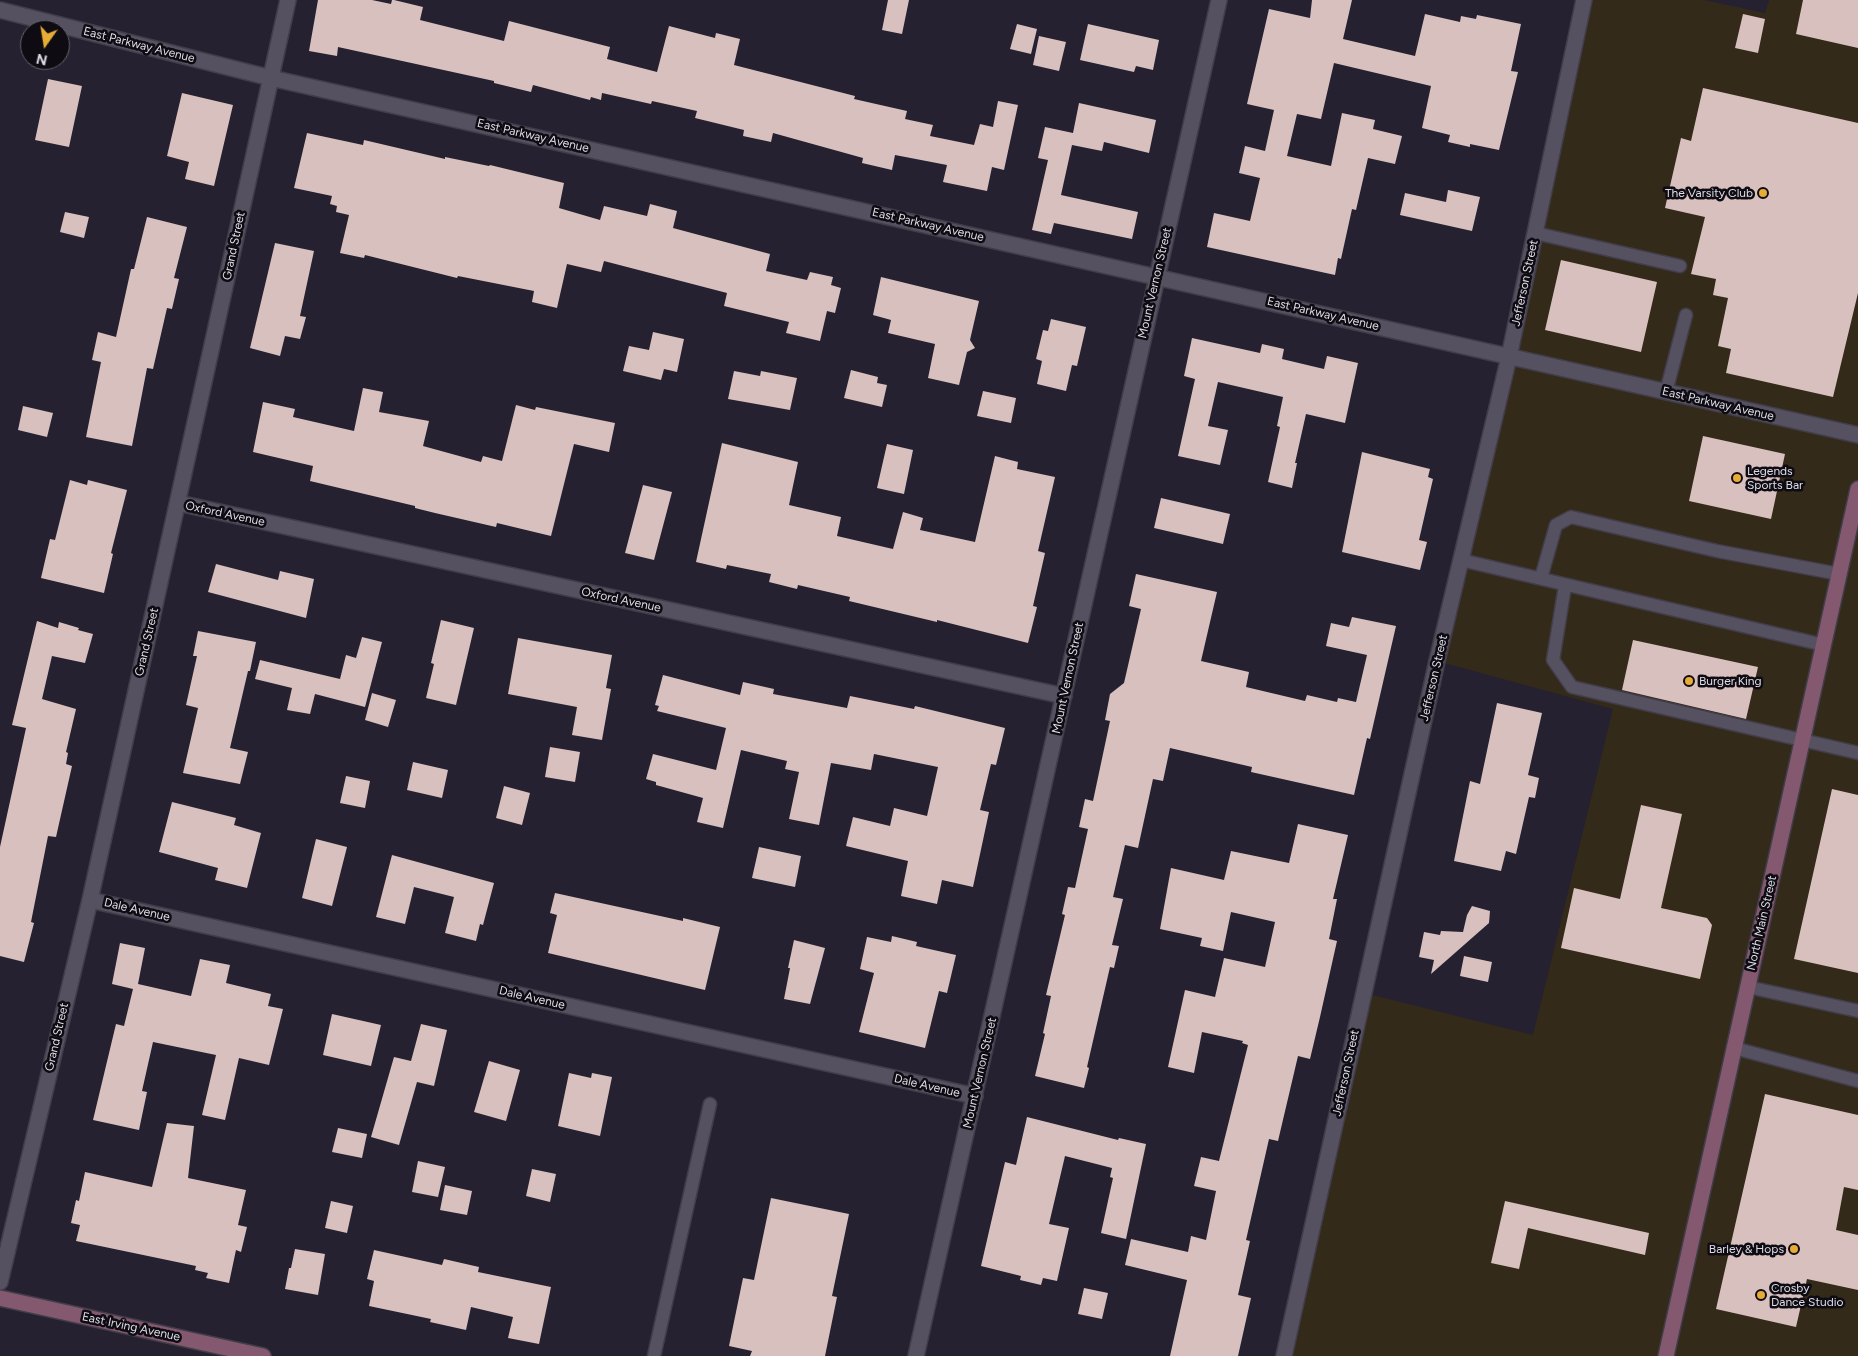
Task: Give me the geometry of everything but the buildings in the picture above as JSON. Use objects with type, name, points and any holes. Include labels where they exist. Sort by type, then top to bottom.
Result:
[{"type":"main road","name":"North Main Street","points":[[1666,1356],[1858,489]]},
{"type":"main road","name":"East Irving Avenue","points":[[0,1298],[262,1356]]},
{"type":"street","name":"Grand Street","points":[[0,1282],[90,900],[288,0]]},
{"type":"street","name":"Mount Vernon Street","points":[[916,1356],[1219,0]]},
{"type":"street","name":"Jefferson Street","points":[[1284,1356],[1437,661],[1509,357],[1584,0]]},
{"type":"street","name":"East Parkway Avenue","points":[[0,10],[271,78],[1858,435]]},
{"type":"street","name":"Oxford Avenue","points":[[178,503],[1064,696]]},
{"type":"street","name":"Dale Avenue","points":[[90,900],[974,1096]]},
{"type":"lane","points":[[1535,233],[1680,266]]},
{"type":"lane","points":[[1666,392],[1686,315]]},
{"type":"lane","points":[[1541,578],[1556,524],[1571,517],[1717,551],[1839,574]]},
{"type":"lane","points":[[1461,560],[1541,578],[1565,586],[1824,645]]},
{"type":"lane","points":[[1565,586],[1553,660],[1572,687],[1858,753]]},
{"type":"lane","points":[[1748,987],[1858,1011]]},
{"type":"lane","points":[[1734,1048],[1858,1081]]},
{"type":"lane","points":[[654,1356],[710,1104]]},
{"type":"shaded area","points":[[1584,0],[1704,0],[1765,13],[1769,0],[1858,0],[1858,1356],[1284,1356],[1364,993],[1533,1035],[1613,709],[1437,661]]},
{"type":"place","name":"The Varsity Club","points":[[1763,193]]},
{"type":"place","name":"Legends Sports Bar","points":[[1737,478]]},
{"type":"place","name":"Burger King","points":[[1689,681]]},
{"type":"place","name":"Barley & Hops","points":[[1794,1249]]},
{"type":"place","name":"Crosby Dance Studio","points":[[1761,1295]]}]
